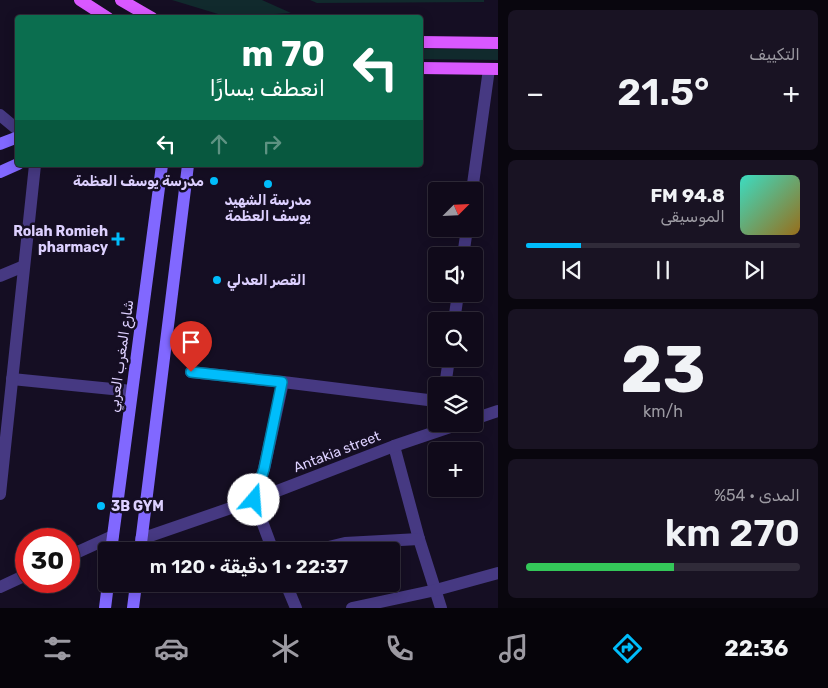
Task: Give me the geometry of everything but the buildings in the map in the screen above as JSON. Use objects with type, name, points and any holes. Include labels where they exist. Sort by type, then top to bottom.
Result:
[{"type":"main road","points":[[80,0],[103,15]]},
{"type":"main road","points":[[121,0],[147,15]]},
{"type":"main road","points":[[423,42],[498,42]]},
{"type":"main road","points":[[423,68],[494,69]]},
{"type":"main road","points":[[0,144],[15,138]]},
{"type":"main road","points":[[0,172],[15,165]]},
{"type":"main road","name":"شارع المغرب العربي","points":[[112,542],[162,167]]},
{"type":"main road","points":[[141,542],[188,167]]},
{"type":"main road","points":[[105,608],[107,592]]},
{"type":"main road","points":[[133,608],[135,592]]},
{"type":"street","points":[[474,182],[494,69]]},
{"type":"street","points":[[0,115],[15,128]]},
{"type":"street","points":[[0,494],[3,437],[12,379],[35,167]]},
{"type":"street","points":[[0,276],[24,266]]},
{"type":"street","points":[[191,372],[428,400]]},
{"type":"street","points":[[12,379],[132,391]]},
{"type":"street","points":[[270,542],[254,500],[264,469],[282,382]]},
{"type":"street","points":[[483,416],[498,411]]},
{"type":"street","name":"Antakia street","points":[[149,542],[429,432]]},
{"type":"street","points":[[394,446],[419,538],[441,608]]},
{"type":"street","points":[[80,551],[112,536]]},
{"type":"street","points":[[360,542],[419,538]]},
{"type":"street","points":[[352,608],[436,590],[498,573]]},
{"type":"street","points":[[0,587],[15,580]]},
{"type":"street","points":[[289,592],[296,608]]},
{"type":"green space","points":[[172,0],[262,0],[291,13],[260,15],[221,15]]},
{"type":"green space","points":[[310,0],[484,0],[484,2],[317,3]]},
{"type":"green space","points":[[423,49],[498,49],[498,60],[423,59]]},
{"type":"place","name":"مدرسة يوسف العظمة","points":[[214,181]]},
{"type":"place","name":"مدرسة الشهيد يوسف العظمة","points":[[268,184]]},
{"type":"place","name":"Rolah Romieh pharmacy","points":[[118,239]]},
{"type":"place","name":"القصر العدلي","points":[[217,280]]},
{"type":"place","name":"3B GYM","points":[[101,506]]},
{"type":"route","points":[[191,372],[282,382],[264,469],[254,500]]}]
